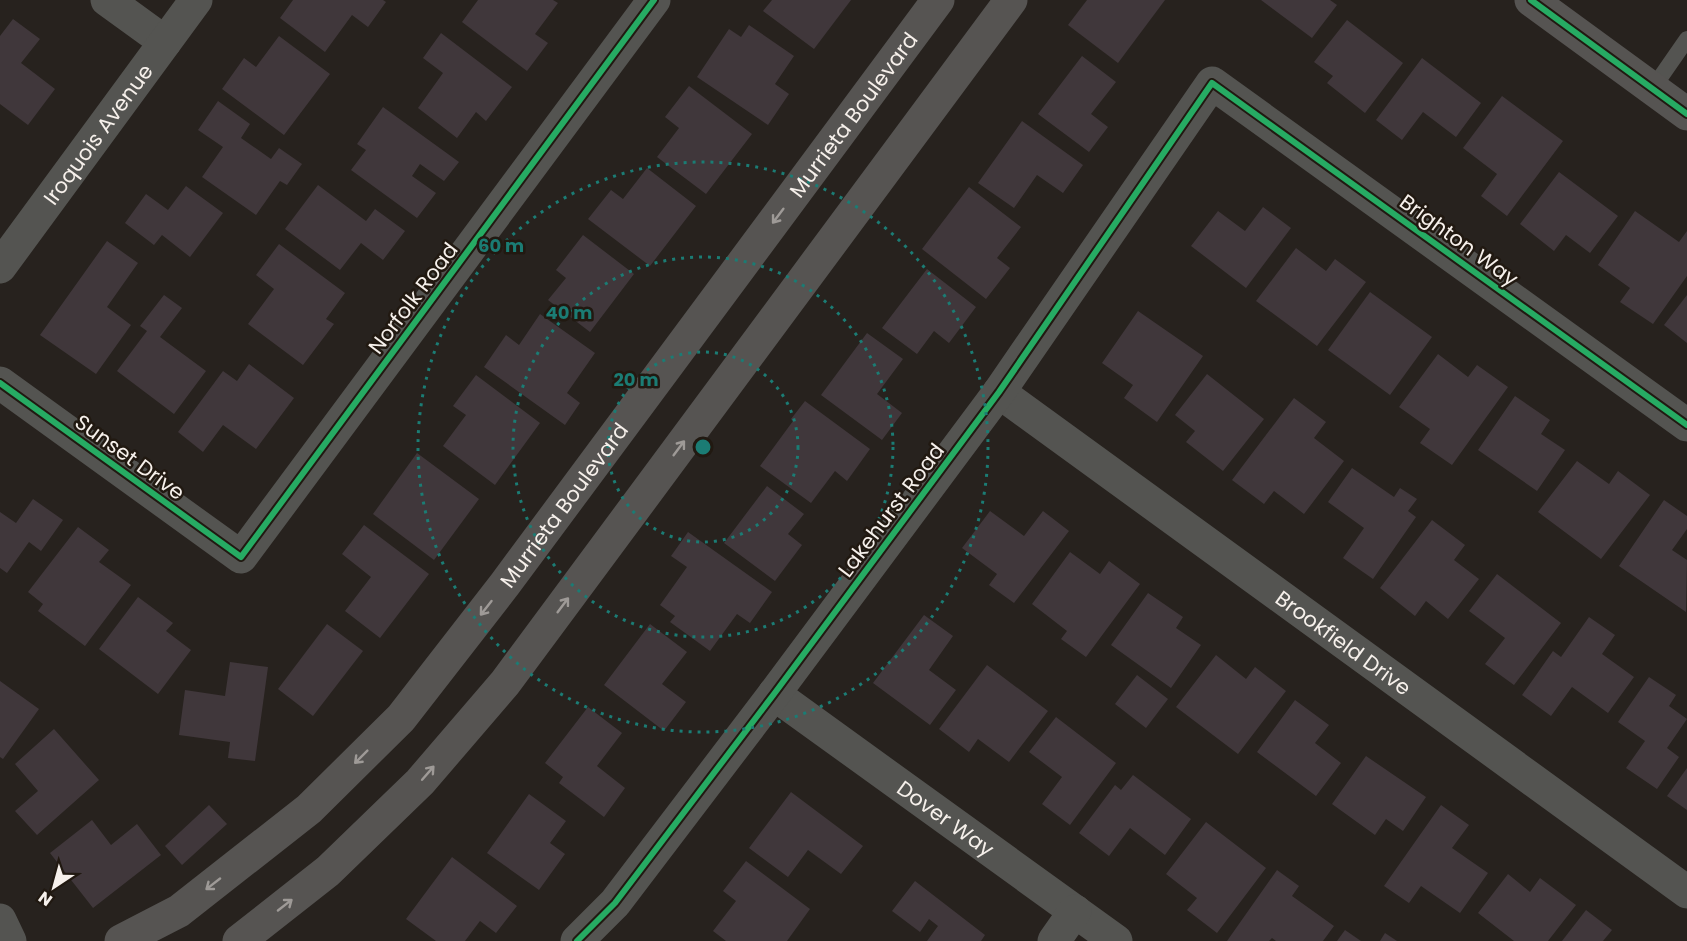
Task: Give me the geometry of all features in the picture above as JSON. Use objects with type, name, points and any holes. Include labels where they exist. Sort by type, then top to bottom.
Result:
[{"type":"main road","name":"Murrieta Boulevard","points":[[122,941],[178,911],[309,809],[401,718],[505,584],[938,0]]},
{"type":"main road","points":[[239,941],[328,871],[420,782],[505,683],[1011,0]]},
{"type":"main road","points":[[1531,0],[1687,114]]},
{"type":"street","points":[[107,0],[165,42]]},
{"type":"street","name":"Iroquois Avenue","points":[[0,267],[196,0]]},
{"type":"street","name":"Norfolk Road","points":[[241,557],[654,0]]},
{"type":"street","name":"Lakehurst Road","points":[[577,941],[615,903],[999,392],[1212,83]]},
{"type":"street","name":"Brighton Way","points":[[1212,83],[1687,425]]},
{"type":"street","name":"Sunset Drive","points":[[0,383],[241,557]]},
{"type":"street","name":"Brookfield Drive","points":[[999,392],[1687,892]]},
{"type":"street","name":"Dover Way","points":[[774,694],[1116,941]]},
{"type":"street","points":[[1054,941],[1075,911]]},
{"type":"street","points":[[0,921],[10,941]]},
{"type":"lane","points":[[1653,88],[1687,39]]},
{"type":"building","points":[[293,0],[383,0],[386,2],[368,27],[352,15],[325,52],[280,18]]},
{"type":"building","points":[[478,0],[553,0],[558,3],[535,34],[548,43],[527,71],[462,22]]},
{"type":"building","points":[[772,0],[851,0],[814,49],[763,11]]},
{"type":"building","points":[[1087,0],[1165,0],[1118,63],[1068,25]]},
{"type":"building","points":[[1261,0],[1330,0],[1337,5],[1312,38]]},
{"type":"building","points":[[13,19],[40,39],[21,63],[55,89],[28,125],[0,104],[0,36]]},
{"type":"building","points":[[1347,20],[1403,63],[1365,113],[1327,83],[1333,76],[1314,62]]},
{"type":"building","points":[[749,25],[794,56],[775,84],[789,94],[768,125],[697,77],[729,29],[741,37]]},
{"type":"building","points":[[441,33],[512,87],[486,121],[476,112],[457,138],[418,108],[443,73],[423,58]]},
{"type":"building","points":[[279,36],[330,74],[284,135],[222,89],[244,58],[256,67]]},
{"type":"building","points":[[1082,56],[1116,82],[1091,114],[1108,127],[1089,152],[1038,114]]},
{"type":"building","points":[[1422,58],[1481,103],[1456,137],[1423,112],[1402,140],[1376,120]]},
{"type":"building","points":[[689,86],[752,134],[706,194],[657,157],[679,128],[665,117]]},
{"type":"building","points":[[1502,96],[1563,141],[1507,216],[1481,196],[1497,174],[1463,148]]},
{"type":"building","points":[[218,101],[250,124],[241,138],[271,159],[279,148],[302,164],[287,185],[280,181],[256,215],[202,177],[223,147],[198,130]]},
{"type":"building","points":[[383,107],[459,162],[444,181],[420,164],[412,176],[436,193],[417,218],[351,170],[366,150],[357,144]]},
{"type":"building","points":[[1022,121],[1083,165],[1063,193],[1037,175],[1014,208],[978,183]]},
{"type":"building","points":[[647,168],[696,206],[650,266],[588,219],[611,190],[623,199]]},
{"type":"building","points":[[1559,172],[1618,216],[1590,253],[1566,235],[1554,251],[1520,224]]},
{"type":"building","points":[[318,185],[366,221],[375,209],[405,231],[383,260],[361,243],[340,270],[285,229]]},
{"type":"building","points":[[186,186],[223,213],[190,257],[162,235],[154,245],[125,223],[146,194],[168,210]]},
{"type":"building","points":[[969,187],[1021,227],[997,258],[1010,268],[986,299],[922,249]]},
{"type":"building","points":[[1263,207],[1291,228],[1246,288],[1191,246],[1218,211],[1245,231]]},
{"type":"building","points":[[1635,211],[1679,242],[1687,231],[1687,276],[1653,324],[1620,302],[1630,288],[1598,265]]},
{"type":"building","points":[[583,235],[634,274],[590,332],[548,300],[566,278],[556,270]]},
{"type":"building","points":[[107,241],[138,263],[107,307],[131,325],[96,374],[40,335]]},
{"type":"building","points":[[279,244],[345,293],[326,319],[334,324],[303,365],[248,324],[274,289],[256,275]]},
{"type":"building","points":[[1296,248],[1326,271],[1335,259],[1366,282],[1317,346],[1256,301]]},
{"type":"building","points":[[927,269],[976,307],[949,343],[934,331],[917,354],[882,328]]},
{"type":"building","points":[[1370,292],[1432,337],[1390,395],[1328,350]]},
{"type":"building","points":[[164,295],[182,308],[160,337],[206,371],[174,414],[117,371],[147,331],[140,326]]},
{"type":"building","points":[[1687,295],[1687,343],[1664,325]]},
{"type":"building","points":[[1138,311],[1203,356],[1157,422],[1124,398],[1133,385],[1102,363]]},
{"type":"building","points":[[540,314],[595,353],[567,393],[580,403],[565,425],[484,367],[506,335],[519,345]]},
{"type":"building","points":[[867,333],[903,359],[877,394],[902,413],[882,440],[821,395]]},
{"type":"building","points":[[1438,354],[1468,377],[1477,365],[1508,387],[1452,465],[1420,443],[1430,429],[1399,407]]},
{"type":"building","points":[[249,364],[294,398],[256,449],[223,425],[203,452],[178,432],[223,371],[237,381]]},
{"type":"building","points":[[1207,374],[1264,419],[1223,471],[1186,442],[1195,431],[1175,415]]},
{"type":"building","points":[[476,375],[540,423],[495,485],[443,446],[466,415],[453,406]]},
{"type":"building","points":[[1515,396],[1550,420],[1541,434],[1565,450],[1537,491],[1478,450]]},
{"type":"building","points":[[1294,398],[1326,422],[1314,438],[1344,461],[1304,514],[1274,491],[1264,504],[1232,480]]},
{"type":"building","points":[[805,401],[870,449],[847,481],[835,471],[811,503],[760,466]]},
{"type":"building","points":[[417,453],[479,499],[434,560],[373,514]]},
{"type":"building","points":[[1577,461],[1609,484],[1618,471],[1650,495],[1601,559],[1538,512]]},
{"type":"building","points":[[1352,468],[1394,497],[1400,488],[1417,499],[1408,511],[1416,517],[1373,579],[1343,558],[1364,528],[1328,502]]},
{"type":"building","points":[[767,486],[804,514],[788,534],[802,545],[775,581],[724,543]]},
{"type":"building","points":[[33,499],[63,520],[41,551],[29,542],[7,573],[0,568],[0,512],[16,523]]},
{"type":"building","points":[[1664,500],[1687,516],[1687,529],[1672,550],[1687,560],[1686,612],[1619,566]]},
{"type":"building","points":[[990,511],[1024,536],[1043,511],[1069,531],[1014,603],[989,585],[997,574],[962,548]]},
{"type":"building","points":[[1432,520],[1465,545],[1454,560],[1479,579],[1448,619],[1426,601],[1415,616],[1380,588]]},
{"type":"building","points":[[364,525],[429,574],[380,638],[345,611],[371,577],[342,554]]},
{"type":"building","points":[[78,527],[109,550],[99,562],[131,585],[85,646],[38,611],[43,604],[28,592]]},
{"type":"building","points":[[688,532],[772,592],[750,623],[737,614],[710,651],[670,622],[675,616],[660,605],[687,567],[671,556]]},
{"type":"building","points":[[1070,552],[1100,574],[1109,561],[1140,584],[1086,657],[1061,639],[1067,631],[1032,604]]},
{"type":"building","points":[[1497,574],[1561,623],[1514,685],[1485,664],[1505,638],[1469,611]]},
{"type":"building","points":[[1148,593],[1183,617],[1176,628],[1201,645],[1171,688],[1111,645]]},
{"type":"building","points":[[138,597],[173,623],[166,631],[191,650],[158,694],[99,649]]},
{"type":"building","points":[[924,615],[953,636],[929,670],[956,690],[930,725],[873,683]]},
{"type":"building","points":[[1589,617],[1615,635],[1602,654],[1634,677],[1608,713],[1572,687],[1551,716],[1522,695],[1553,651],[1561,657]]},
{"type":"building","points":[[327,624],[363,651],[313,716],[278,689]]},
{"type":"building","points":[[650,624],[687,652],[662,684],[686,702],[664,731],[604,685]]},
{"type":"building","points":[[1216,655],[1246,679],[1255,667],[1286,691],[1238,754],[1176,707]]},
{"type":"building","points":[[230,662],[268,667],[255,761],[228,758],[230,742],[179,735],[185,690],[225,696]]},
{"type":"building","points":[[987,665],[1048,711],[1009,762],[978,739],[969,752],[939,729]]},
{"type":"building","points":[[1137,675],[1168,699],[1146,728],[1115,704]]},
{"type":"building","points":[[1649,677],[1676,695],[1669,706],[1687,719],[1667,748],[1679,757],[1657,789],[1626,768],[1645,741],[1618,722]]},
{"type":"building","points":[[0,681],[39,709],[3,759],[0,757]]},
{"type":"building","points":[[1295,700],[1329,725],[1315,743],[1341,763],[1316,796],[1257,752]]},
{"type":"building","points":[[588,707],[622,733],[597,766],[625,788],[604,817],[559,783],[563,777],[545,763]]},
{"type":"building","points":[[1056,717],[1116,763],[1070,825],[1042,804],[1062,777],[1029,752]]},
{"type":"building","points":[[54,729],[99,780],[37,835],[15,811],[38,791],[15,764]]},
{"type":"building","points":[[1366,756],[1426,797],[1403,831],[1386,819],[1375,835],[1332,804]]},
{"type":"building","points":[[1687,768],[1687,810],[1667,796]]},
{"type":"building","points":[[1133,775],[1191,819],[1165,855],[1130,828],[1109,856],[1079,833],[1115,785],[1121,790]]},
{"type":"building","points":[[791,792],[863,846],[841,874],[808,850],[788,877],[749,848]]},
{"type":"building","points":[[529,794],[566,821],[550,843],[565,854],[539,890],[487,853]]},
{"type":"building","points":[[209,805],[227,824],[182,865],[165,846]]},
{"type":"building","points":[[1441,805],[1469,825],[1452,848],[1488,873],[1460,913],[1421,886],[1409,903],[1384,886]]},
{"type":"building","points":[[92,820],[111,845],[137,824],[161,855],[93,908],[50,853]]},
{"type":"building","points":[[1206,822],[1266,868],[1217,933],[1187,910],[1197,898],[1166,874]]},
{"type":"building","points":[[452,857],[517,906],[496,933],[480,921],[465,941],[436,941],[406,919]]},
{"type":"building","points":[[746,861],[810,909],[787,941],[726,941],[713,931],[736,901],[723,891]]},
{"type":"building","points":[[1277,870],[1299,886],[1292,896],[1334,926],[1323,941],[1276,941],[1272,938],[1269,941],[1227,941]]},
{"type":"building","points":[[1508,874],[1530,892],[1540,878],[1576,905],[1548,941],[1514,941],[1478,913]]},
{"type":"building","points":[[915,881],[985,935],[981,941],[927,941],[938,926],[929,919],[920,932],[892,911]]},
{"type":"building","points":[[1586,910],[1612,930],[1603,941],[1562,941]]},
{"type":"building","points":[[1345,930],[1361,941],[1337,941]]},
{"type":"building","points":[[1385,933],[1397,941],[1380,941]]},
{"type":"cycle path","points":[[0,383],[241,557],[654,0]]},
{"type":"cycle path","points":[[1531,0],[1687,114]]},
{"type":"cycle path","points":[[577,941],[615,903],[999,392],[1212,83],[1687,425]]}]
